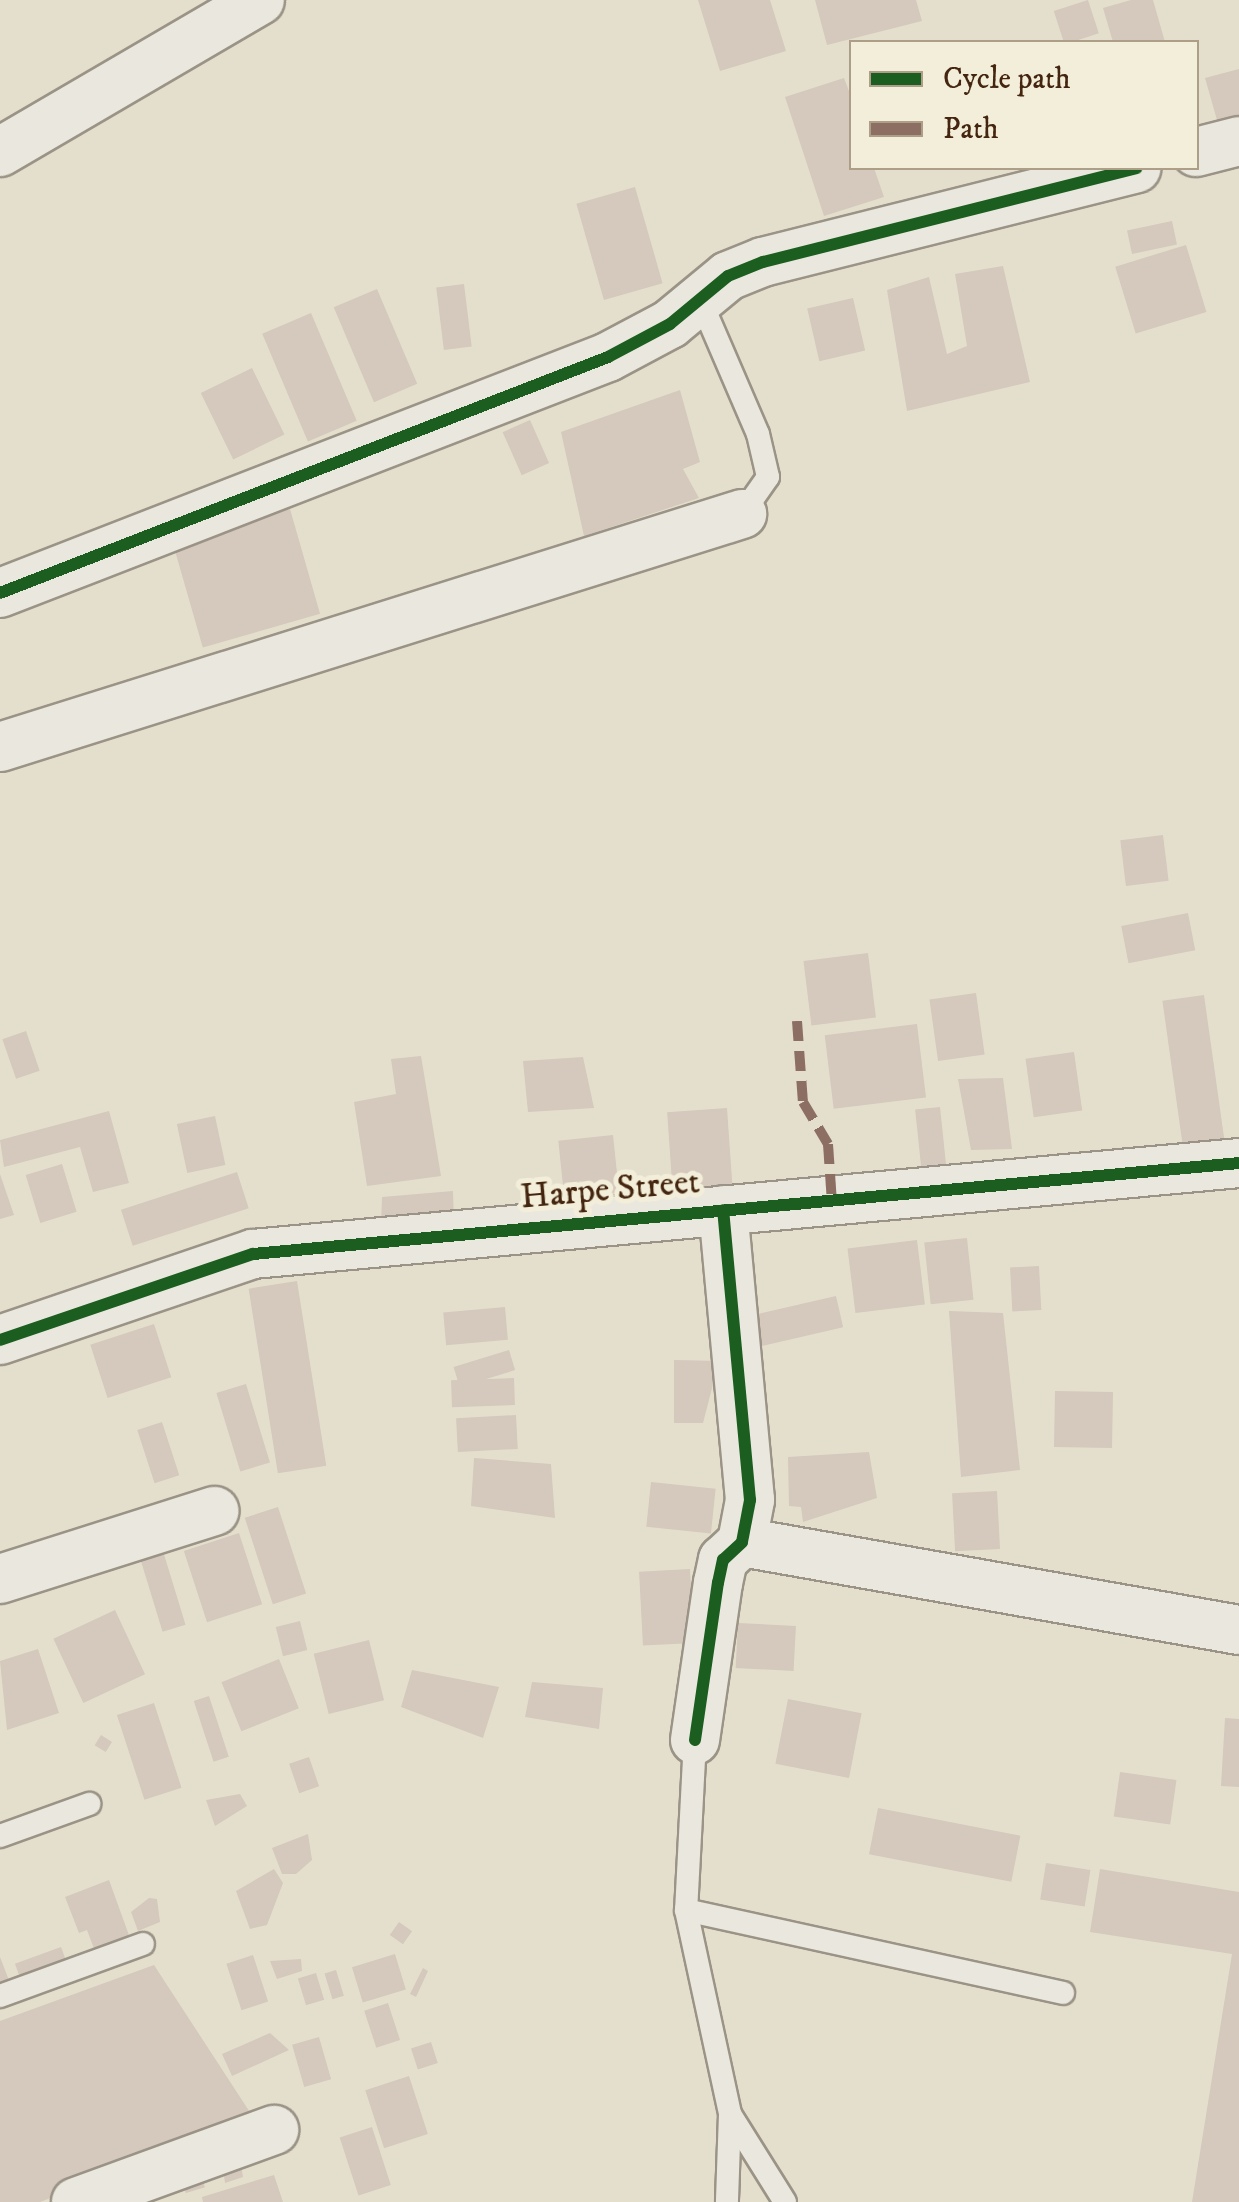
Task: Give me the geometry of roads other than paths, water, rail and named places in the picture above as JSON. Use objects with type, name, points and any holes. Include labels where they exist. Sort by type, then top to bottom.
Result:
[{"type":"street","points":[[0,152],[260,0]]},
{"type":"street","points":[[1199,151],[1239,141]]},
{"type":"street","points":[[0,594],[608,357],[670,324],[699,297],[763,262],[1128,170]]},
{"type":"street","points":[[0,747],[742,514]]},
{"type":"street","name":"Harpe Street","points":[[0,1340],[253,1254],[1239,1163]]},
{"type":"street","points":[[695,1740],[723,1560],[742,1542],[750,1500],[723,1210]]},
{"type":"street","points":[[0,1578],[215,1511]]},
{"type":"street","points":[[742,1542],[1239,1630]]},
{"type":"street","points":[[76,2202],[274,2130]]},
{"type":"lane","points":[[699,297],[744,399],[768,477],[742,514]]},
{"type":"lane","points":[[695,1740],[686,1910],[730,2114],[727,2202]]},
{"type":"lane","points":[[0,1836],[89,1804]]},
{"type":"lane","points":[[686,1910],[1063,1993]]},
{"type":"lane","points":[[0,1996],[143,1944]]},
{"type":"lane","points":[[730,2114],[785,2202]]}]
